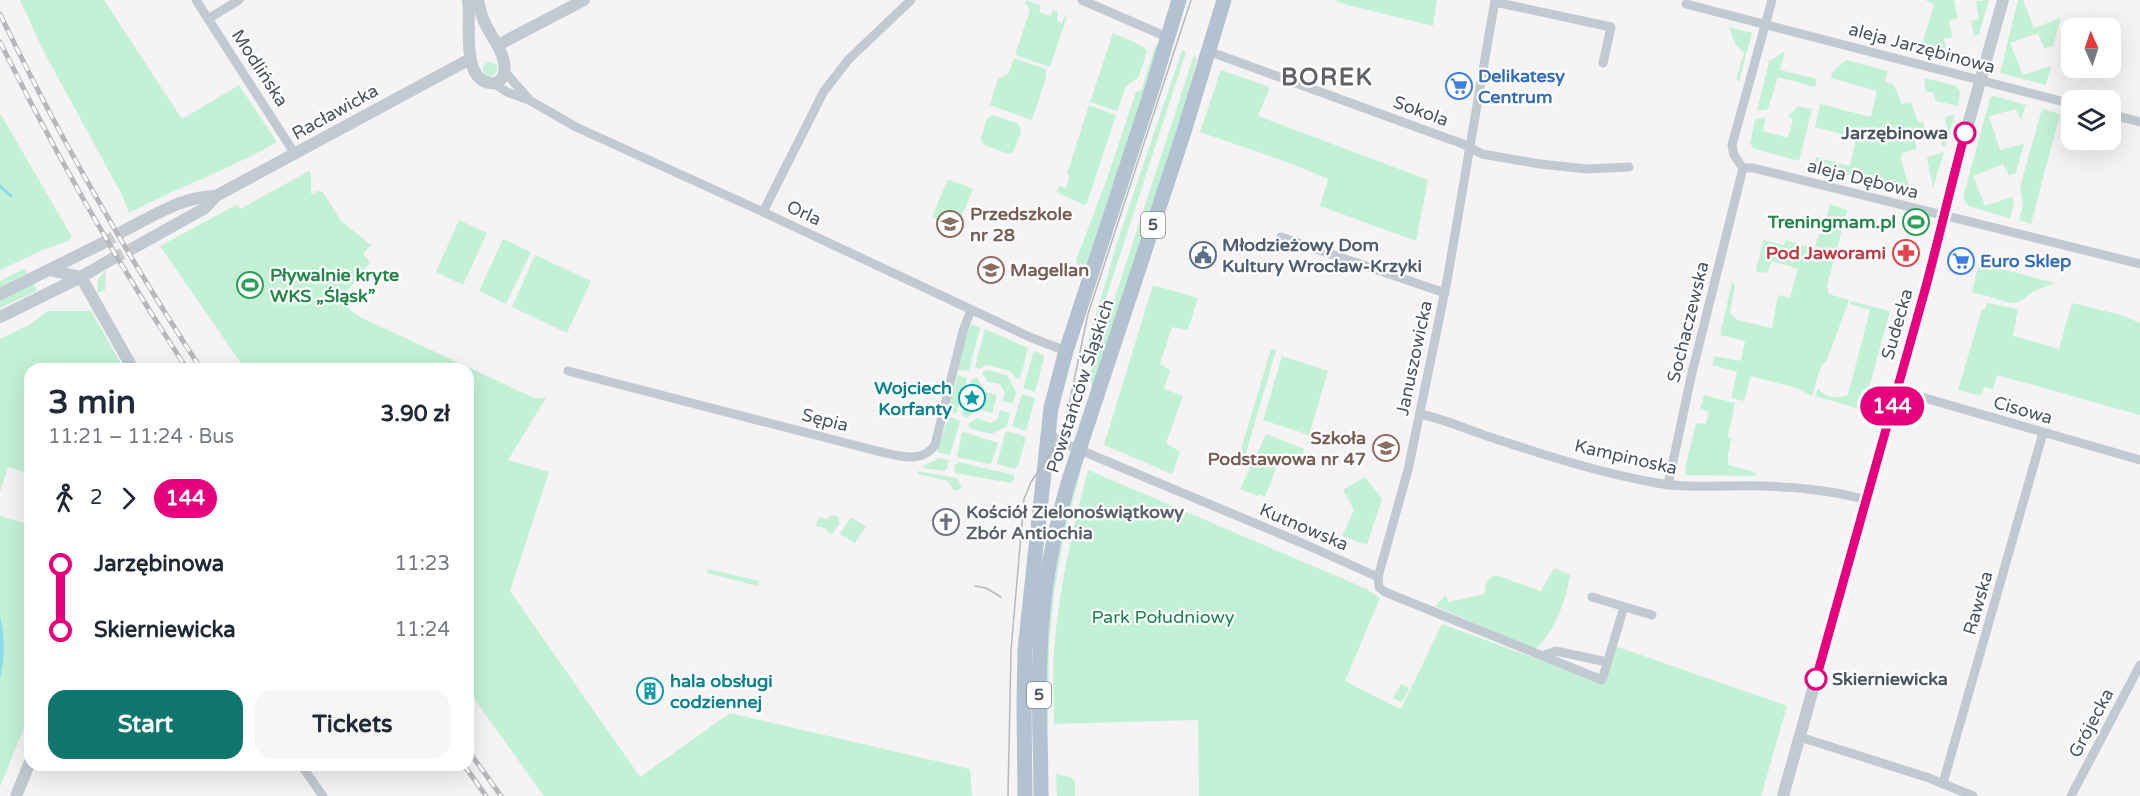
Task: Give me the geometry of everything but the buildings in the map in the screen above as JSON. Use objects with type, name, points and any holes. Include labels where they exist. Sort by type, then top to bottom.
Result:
[{"type":"main road","name":"Powstańców Śląskich","points":[[1025,796],[1025,649],[1049,430],[1058,378],[1179,0]]},
{"type":"main road","name":"Powstańców Śląskich","points":[[1041,796],[1040,651],[1045,593],[1059,519],[1224,0]]},
{"type":"street","name":"Modlińska","points":[[196,0],[295,154]]},
{"type":"street","points":[[208,19],[239,0]]},
{"type":"street","points":[[468,0],[470,59],[480,78],[493,84],[501,80],[505,72],[498,45],[486,26],[478,0]]},
{"type":"street","points":[[498,45],[584,0]]},
{"type":"street","points":[[763,212],[824,91],[849,59],[911,0]]},
{"type":"street","points":[[1082,0],[1167,37]]},
{"type":"street","points":[[1743,168],[1735,156],[1732,145],[1772,0]]},
{"type":"street","name":"Sudecka","points":[[1783,796],[2003,0]]},
{"type":"street","name":"Januszowicka","points":[[1378,577],[1406,481],[1445,293],[1495,1],[1611,27],[1603,63]]},
{"type":"street","name":"aleja Jarzębinowa","points":[[1686,4],[2061,101]]},
{"type":"street","points":[[469,30],[476,25],[486,26]]},
{"type":"street","name":"Sokola","points":[[1208,51],[1482,154],[1564,167],[1629,167]]},
{"type":"street","name":"Racławicka","points":[[137,246],[205,208],[216,196],[470,59]]},
{"type":"street","name":"Orla","points":[[505,72],[529,99]]},
{"type":"street","name":"Orla","points":[[493,84],[507,92],[529,99],[576,127],[1032,338],[1066,351]]},
{"type":"street","points":[[2121,117],[2140,122]]},
{"type":"street","name":"aleja Dębowa","points":[[1743,168],[1753,168],[2140,264]]},
{"type":"street","name":"Sochaczewska","points":[[1668,485],[1691,376],[1743,168]]},
{"type":"street","name":"Racławicka","points":[[127,230],[168,208],[200,196],[216,196]]},
{"type":"street","points":[[1281,237],[1445,293]]},
{"type":"street","points":[[0,294],[100,244],[81,278]]},
{"type":"street","points":[[0,317],[81,278],[112,259]]},
{"type":"street","points":[[49,270],[81,278],[130,363]]},
{"type":"street","name":"Sępia","points":[[568,371],[877,451],[916,457],[930,452],[935,445],[963,331],[971,310]]},
{"type":"street","name":"Cisowa","points":[[1897,390],[2140,460]]},
{"type":"street","name":"Kampinoska","points":[[1420,414],[1440,418],[1488,436],[1599,471],[1668,485],[1798,488],[1849,495],[1866,500]]},
{"type":"street","name":"Kutnowska","points":[[1049,430],[1061,442],[1378,577],[1379,587],[1385,592],[1542,656],[1602,680],[1607,662],[1556,651],[1542,656]]},
{"type":"street","name":"Rawska","points":[[1943,783],[2043,433]]},
{"type":"street","points":[[1592,597],[1652,615]]},
{"type":"street","points":[[1607,662],[1624,607]]},
{"type":"street","name":"Grójecka","points":[[2072,796],[2140,665]]},
{"type":"street","points":[[1800,737],[1943,783],[1973,796]]},
{"type":"street","points":[[16,796],[26,771]]},
{"type":"street","points":[[305,771],[323,796]]},
{"type":"green space","points":[[20,0],[104,0],[182,119],[239,85],[277,142],[129,213],[122,195],[44,52]]},
{"type":"green space","points":[[1026,0],[1041,6],[1039,12],[1050,16],[1053,10],[1058,12],[1057,21],[1062,23],[1065,16],[1067,17],[1050,67],[1015,55],[1030,10],[1025,3]]},
{"type":"green space","points":[[1337,0],[1437,0],[1433,26],[1336,2]]},
{"type":"green space","points":[[1925,0],[1954,0],[1958,18],[1949,20],[1952,37],[1944,39],[1948,57],[1916,48],[1917,41],[1923,42],[1934,4]]},
{"type":"green space","points":[[1989,0],[1979,34],[1974,36],[1971,21],[1979,19],[1976,1]]},
{"type":"green space","points":[[2018,0],[2023,0],[2034,28],[2061,18],[2053,46],[2044,48],[2038,33],[2010,43],[2023,75],[2051,66],[2046,85],[2000,73]]},
{"type":"green space","points":[[1729,27],[1752,33],[1739,81],[1736,80],[1744,53],[1735,44]]},
{"type":"green space","points":[[1113,33],[1142,46],[1147,51],[1139,77],[1126,86],[1117,111],[1090,102]]},
{"type":"green space","points":[[1156,44],[1158,46],[1155,57],[1084,272],[1080,271],[1076,260],[1136,92],[1141,91]]},
{"type":"green space","points":[[1182,50],[1186,52],[1088,353],[1085,353],[1116,246]]},
{"type":"green space","points":[[1785,51],[1780,70],[1817,79],[1815,87],[1778,77],[1768,109],[1757,111],[1769,61]]},
{"type":"green space","points":[[1194,55],[1197,59],[1176,135],[1092,388],[1090,374]]},
{"type":"green space","points":[[1014,58],[1046,69],[1046,78],[1032,120],[990,105],[998,79],[1008,74]]},
{"type":"green space","points":[[1846,60],[1888,71],[1885,81],[1894,85],[1902,104],[1911,102],[1918,122],[1923,122],[1925,130],[1913,133],[1917,149],[1902,153],[1901,160],[1910,189],[1814,166],[1816,157],[1850,166],[1856,138],[1815,127],[1820,104],[1871,117],[1877,91],[1831,78],[1833,71]]},
{"type":"green space","points":[[487,62],[493,62],[497,69],[493,76],[487,76],[483,72],[483,66]]},
{"type":"green space","points":[[1221,70],[1270,87],[1258,116],[1428,180],[1416,241],[1320,206],[1328,179],[1287,162],[1200,132]]},
{"type":"green space","points":[[1924,78],[1957,86],[1960,92],[1958,106],[1936,101],[1933,92],[1926,92]]},
{"type":"green space","points":[[1994,96],[2026,105],[2021,120],[2016,109],[1989,116],[2000,150],[2024,144],[2016,173],[2009,175],[2003,164],[1973,176],[1985,206],[2012,197],[2014,203],[2010,218],[1968,206],[1963,198],[1990,98]]},
{"type":"green space","points":[[1089,105],[1116,115],[1087,203],[1084,205],[1056,192],[1060,186],[1066,188],[1070,176],[1067,174]]},
{"type":"green space","points":[[1798,106],[1812,109],[1799,161],[1753,148],[1750,143],[1755,120],[1766,117],[1763,131],[1788,138],[1793,119],[1788,116]]},
{"type":"green space","points":[[2042,109],[2060,114],[2031,224],[2019,220],[2023,205],[2020,187]]},
{"type":"green space","points":[[0,113],[72,237],[68,241],[0,270]]},
{"type":"green space","points":[[1955,114],[1946,145],[1942,147],[1940,134],[1947,130],[1945,117]]},
{"type":"green space","points":[[992,115],[1020,126],[1021,132],[1011,153],[984,145],[982,142],[981,137],[987,119]]},
{"type":"green space","points":[[1944,152],[1933,188],[1927,157]]},
{"type":"green space","points":[[309,171],[311,194],[316,191],[323,192],[341,221],[371,245],[363,254],[370,262],[346,293],[338,289],[324,302],[342,303],[358,316],[459,363],[241,363],[160,246],[238,204],[240,209]]},
{"type":"green space","points":[[948,179],[973,189],[957,227],[932,217]]},
{"type":"green space","points":[[1830,204],[1847,210],[1827,286],[1829,294],[1849,300],[1827,360],[1821,366],[1812,396],[1796,388],[1751,376],[1744,401],[1731,398],[1737,372],[1713,365],[1714,356],[1741,361],[1745,341],[1720,335],[1732,282],[1735,286],[1730,313],[1737,320],[1772,328],[1778,295],[1790,298],[1798,269],[1772,261],[1767,273],[1756,271],[1763,240],[1784,245],[1786,240],[1814,249],[1819,234],[1823,233]]},
{"type":"green space","points":[[459,220],[487,233],[463,285],[436,272]]},
{"type":"green space","points":[[503,239],[531,252],[506,304],[479,291]]},
{"type":"green space","points":[[535,255],[591,281],[567,333],[512,307]]},
{"type":"green space","points":[[1979,263],[2055,283],[2034,291],[2019,302],[2011,303],[1972,292]]},
{"type":"green space","points":[[23,269],[28,273],[0,287],[0,281]]},
{"type":"green space","points":[[106,270],[105,290],[97,293],[98,279]]},
{"type":"green space","points":[[33,283],[37,291],[0,308],[0,300]]},
{"type":"green space","points":[[1153,285],[1198,298],[1188,330],[1172,327],[1160,364],[1170,370],[1164,389],[1183,396],[1166,443],[1180,452],[1172,474],[1104,445]]},
{"type":"green space","points":[[1851,301],[1890,311],[1863,410],[1815,396],[1818,389],[1832,397],[1848,395],[1870,310],[1850,304]]},
{"type":"green space","points":[[1987,303],[2018,309],[2013,336],[2059,349],[2072,303],[2121,315],[2140,323],[2140,415],[1997,375],[1993,389],[1984,387],[1981,396],[1958,390],[1982,309],[1985,309]]},
{"type":"green space","points":[[48,311],[91,311],[121,363],[24,363],[24,472],[8,467],[0,492],[0,339],[29,325]]},
{"type":"green space","points":[[973,324],[980,328],[969,371],[959,370],[968,329]]},
{"type":"green space","points":[[985,329],[1028,348],[1020,379],[1014,377],[1011,371],[986,365],[980,369],[975,367]]},
{"type":"green space","points":[[1271,349],[1276,350],[1244,460],[1238,459]]},
{"type":"green space","points":[[1034,351],[1043,355],[1044,358],[1035,392],[1023,388]]},
{"type":"green space","points":[[1282,356],[1328,371],[1309,435],[1263,420]]},
{"type":"green space","points":[[474,370],[534,398],[546,398],[508,460],[549,472],[510,591],[640,777],[730,713],[970,769],[972,796],[544,796],[474,698]]},
{"type":"green space","points":[[987,370],[1007,375],[1016,392],[1013,404],[1002,401],[1005,393],[1000,384],[988,382],[982,373]]},
{"type":"green space","points":[[958,375],[967,379],[963,391],[960,390],[958,399],[961,400],[956,413],[948,409]]},
{"type":"green space","points":[[977,377],[982,386],[978,395],[968,392],[971,380]]},
{"type":"green space","points":[[986,392],[997,395],[992,413],[981,410]]},
{"type":"green space","points":[[1022,394],[1035,398],[1026,431],[1012,426]]},
{"type":"green space","points":[[1704,395],[1735,403],[1728,437],[1731,438],[1728,465],[1757,473],[1755,476],[1686,475],[1685,469],[1696,423],[1706,424],[1709,412],[1700,409]]},
{"type":"green space","points":[[966,401],[976,404],[974,413],[965,418],[962,414]]},
{"type":"green space","points":[[1000,410],[1010,413],[1007,426],[991,434],[971,429],[968,424],[977,418],[990,423],[998,419]]},
{"type":"green space","points":[[949,416],[960,421],[950,455],[937,452]]},
{"type":"green space","points":[[1008,431],[1026,437],[1018,466],[1014,469],[997,464],[1005,433]]},
{"type":"green space","points":[[964,432],[998,443],[990,464],[957,457]]},
{"type":"green space","points":[[1266,434],[1304,449],[1300,465],[1281,455],[1265,497],[1240,489]]},
{"type":"green space","points":[[939,458],[949,460],[947,469],[944,471],[924,468],[923,466]]},
{"type":"green space","points":[[958,462],[1014,475],[1014,480],[1011,483],[955,473],[954,467]]},
{"type":"green space","points":[[1079,469],[1081,470],[1063,540],[1054,594],[1049,646],[1048,727],[1046,725],[1046,666],[1051,602],[1063,535]]},
{"type":"green space","name":"Park Południowy","points":[[1088,470],[1367,589],[1380,598],[1345,681],[1401,709],[1442,624],[1605,684],[1615,646],[1787,706],[1761,796],[1199,796],[1198,720],[1054,724],[1053,660],[1059,605]]},
{"type":"green space","points":[[917,471],[957,478],[962,488],[953,490],[948,481],[918,474]]},
{"type":"green space","points":[[1365,477],[1382,499],[1367,545],[1342,536],[1354,510],[1343,490]]},
{"type":"green space","points":[[832,515],[838,517],[839,524],[832,534],[825,528],[816,526],[819,517],[827,519]]},
{"type":"green space","points":[[0,516],[24,523],[24,728],[0,787]]},
{"type":"green space","points":[[851,517],[866,527],[855,543],[840,534]]},
{"type":"green space","points":[[1554,568],[1570,575],[1568,584],[1563,605],[1554,625],[1535,649],[1435,606],[1446,595],[1448,602],[1485,594],[1487,583],[1496,575],[1541,591]]},
{"type":"green space","points":[[708,569],[759,581],[758,586],[707,573]]},
{"type":"green space","points":[[1401,684],[1409,688],[1402,702],[1393,698]]},
{"type":"green space","points":[[1056,774],[1071,777],[1075,781],[1075,796],[1057,796]]},
{"type":"water","points":[[0,615],[4,647],[0,679]]},
{"type":"waterway","points":[[0,186],[11,196]]},
{"type":"tunnel","points":[[103,243],[127,229]]},
{"type":"tunnel","points":[[112,259],[137,246]]},
{"type":"tram line","points":[[1008,796],[1011,651],[1024,499],[1031,482],[1054,449],[1064,428],[1088,314],[1191,0]]},
{"type":"tram line","points":[[975,586],[986,588],[1001,597]]},
{"type":"railway","points":[[0,14],[95,195],[197,363]]},
{"type":"railway","points":[[0,42],[89,208],[183,363]]},
{"type":"railway","points":[[474,758],[501,796]]},
{"type":"railway","points":[[468,771],[486,796]]},
{"type":"bus line","name":"144","points":[[1816,679],[1939,239],[1947,198],[1965,133]]},
{"type":"place","name":"Delikatesy Centrum","points":[[1459,86]]},
{"type":"place","name":"Jarzębinowa","points":[[1965,133]]},
{"type":"place","name":"Treningmam.pl","points":[[1916,222]]},
{"type":"place","name":"Przedszkole nr 28","points":[[950,224]]},
{"type":"place","name":"Pod Jaworami","points":[[1906,253]]},
{"type":"place","name":"Młodzieżowy Dom Kultury Wrocław-Krzyki","points":[[1203,255]]},
{"type":"place","name":"Euro Sklep","points":[[1961,261]]},
{"type":"place","name":"Magellan","points":[[991,270]]},
{"type":"place","name":"Pływalnie kryte WKS „Śląsk”","points":[[250,285]]},
{"type":"place","name":"Wojciech Korfanty","points":[[972,398]]},
{"type":"place","name":"Szkoła Podstawowa nr 47","points":[[1386,448]]},
{"type":"place","name":"Kościół Zielonoświątkowy Zbór Antiochia","points":[[946,522]]},
{"type":"place","name":"Skierniewicka","points":[[1816,679]]},
{"type":"place","name":"hala obsługi codziennej","points":[[650,691]]},
{"type":"district","name":"BOREK","points":[[1327,77]]}]
